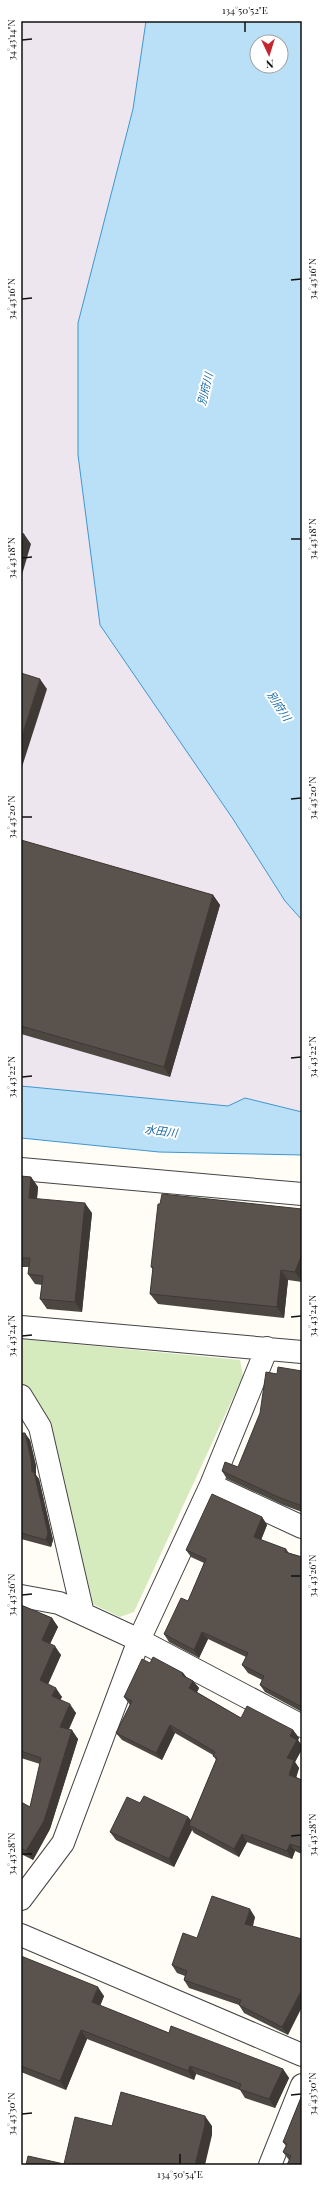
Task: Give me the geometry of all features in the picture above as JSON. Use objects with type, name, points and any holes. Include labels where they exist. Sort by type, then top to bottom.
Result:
[{"type":"street","points":[[21,1169],[302,1194]]},
{"type":"street","points":[[21,1327],[302,1352]]},
{"type":"street","points":[[21,1899],[63,1842],[139,1640],[211,1485],[267,1348]]},
{"type":"street","points":[[21,1396],[40,1427],[83,1614]]},
{"type":"street","points":[[211,1485],[302,1527]]},
{"type":"street","points":[[21,1596],[59,1603],[83,1614],[139,1640],[302,1726]]},
{"type":"street","points":[[21,1935],[302,2055]]},
{"type":"street","points":[[270,2165],[302,2085]]},
{"type":"shaded area","points":[[21,21],[146,21],[133,109],[233,819],[285,901],[302,920],[302,1112],[245,1099],[228,1106],[21,1086]]},
{"type":"green space","points":[[21,1339],[240,1360],[243,1376],[134,1612],[120,1617],[84,1600],[43,1421],[21,1382]]},
{"type":"water","name":"別府川","points":[[146,21],[302,21],[302,920],[285,901],[233,819],[100,625],[78,455],[78,323],[133,109]]},
{"type":"water","name":"水田川","points":[[21,1086],[228,1106],[245,1098],[302,1112],[302,1155],[159,1152],[21,1138]]},
{"type":"building","points":[[21,533],[24,534],[21,545]]},
{"type":"building","points":[[21,673],[40,679],[21,739]]},
{"type":"building","points":[[21,840],[213,895],[164,1067],[21,1026]]},
{"type":"building","points":[[21,1176],[31,1177],[29,1198],[85,1203],[75,1302],[40,1299],[43,1276],[28,1274],[30,1258],[21,1258]]},
{"type":"building","points":[[162,1194],[302,1209],[302,1254],[295,1272],[281,1270],[277,1307],[150,1294],[153,1267],[151,1267],[158,1204],[160,1204]]},
{"type":"building","points":[[278,1367],[302,1371],[302,1506],[278,1497],[222,1471],[225,1462],[238,1467],[260,1413],[266,1372],[277,1374]]},
{"type":"building","points":[[21,1433],[25,1433],[31,1459],[32,1472],[34,1472],[48,1533],[46,1540],[21,1533]]},
{"type":"building","points":[[212,1494],[262,1517],[254,1537],[286,1549],[285,1552],[302,1557],[302,1707],[260,1685],[264,1676],[242,1665],[248,1653],[202,1632],[194,1650],[164,1634],[181,1598],[188,1601],[206,1559],[186,1550]]},
{"type":"building","points":[[21,1605],[52,1618],[42,1640],[55,1646],[40,1680],[56,1688],[52,1696],[70,1704],[60,1727],[72,1730],[44,1821],[26,1851],[21,1848],[21,1802],[30,1807],[41,1758],[21,1751]]},
{"type":"building","points":[[153,1657],[183,1673],[182,1675],[193,1681],[189,1688],[241,1718],[247,1706],[293,1730],[290,1736],[297,1740],[287,1758],[294,1760],[289,1775],[302,1780],[302,1848],[290,1844],[287,1851],[242,1834],[234,1849],[189,1825],[217,1758],[213,1756],[215,1752],[170,1725],[156,1753],[116,1733],[132,1701],[124,1697],[142,1659],[150,1663]]},
{"type":"building","points":[[144,1796],[188,1817],[169,1859],[110,1832],[127,1797],[140,1803]]},
{"type":"building","points":[[212,1896],[250,1909],[245,1924],[302,1939],[302,1989],[282,2027],[239,2005],[241,2000],[184,1980],[187,1971],[172,1965],[183,1933],[197,1938]]},
{"type":"building","points":[[21,1956],[98,1987],[92,2002],[169,2033],[171,2026],[283,2069],[269,2099],[239,2089],[241,2084],[190,2066],[188,2071],[81,2030],[60,2081],[21,2066]]},
{"type":"building","points":[[121,2092],[205,2116],[205,2125],[195,2165],[26,2165],[28,2156],[64,2164],[75,2117],[112,2126]]},
{"type":"building","points":[[302,2095],[302,2165],[287,2165],[291,2156],[283,2152],[287,2144],[283,2142]]}]
